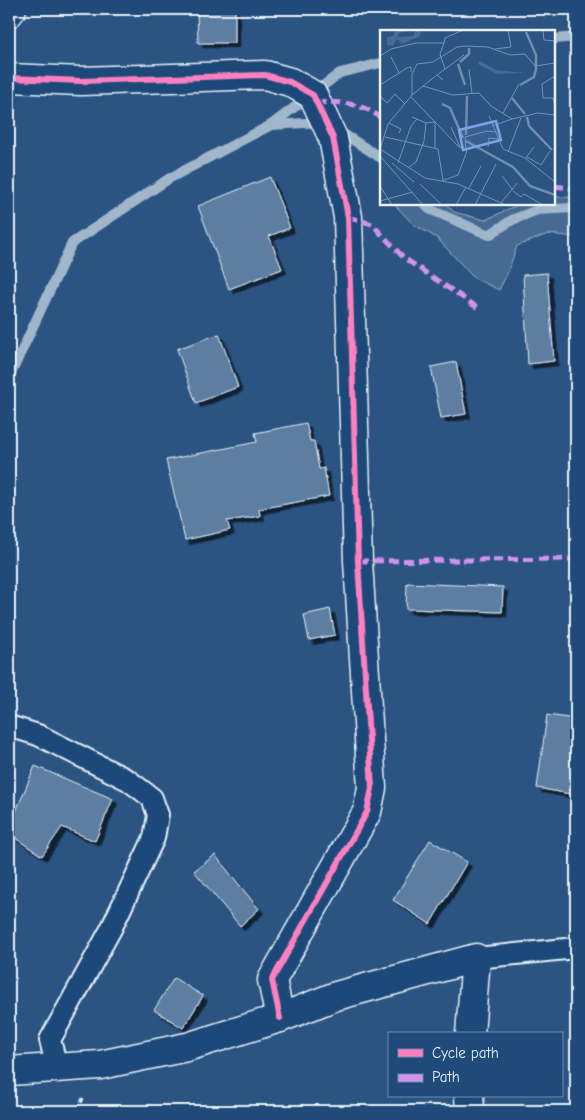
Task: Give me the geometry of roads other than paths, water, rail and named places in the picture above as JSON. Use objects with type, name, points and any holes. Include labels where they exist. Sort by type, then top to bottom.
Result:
[{"type":"street","points":[[9,13],[12,9]]},
{"type":"street","points":[[9,78],[81,81],[265,75],[290,82],[313,95],[334,138],[348,217],[358,561],[372,788],[367,812],[272,980],[280,1018]]},
{"type":"street","points":[[9,1071],[100,1064],[187,1047],[280,1018],[336,996],[476,958],[470,1032]]},
{"type":"street","points":[[469,1098],[470,1111]]},
{"type":"lane","points":[[9,726],[38,735],[128,780],[152,798],[158,815],[154,838],[111,929],[50,1040],[57,1068]]},
{"type":"lane","points":[[476,958],[576,948]]},
{"type":"waterway","points":[[555,39],[576,37]]},
{"type":"waterway","points":[[9,378],[72,243],[170,178],[271,125],[340,73],[380,63]]},
{"type":"waterway","points":[[271,125],[323,122]]},
{"type":"waterway","points":[[336,129],[380,157]]},
{"type":"waterway","points":[[426,205],[429,209],[489,235],[512,220],[537,210],[573,208],[576,210]]}]
